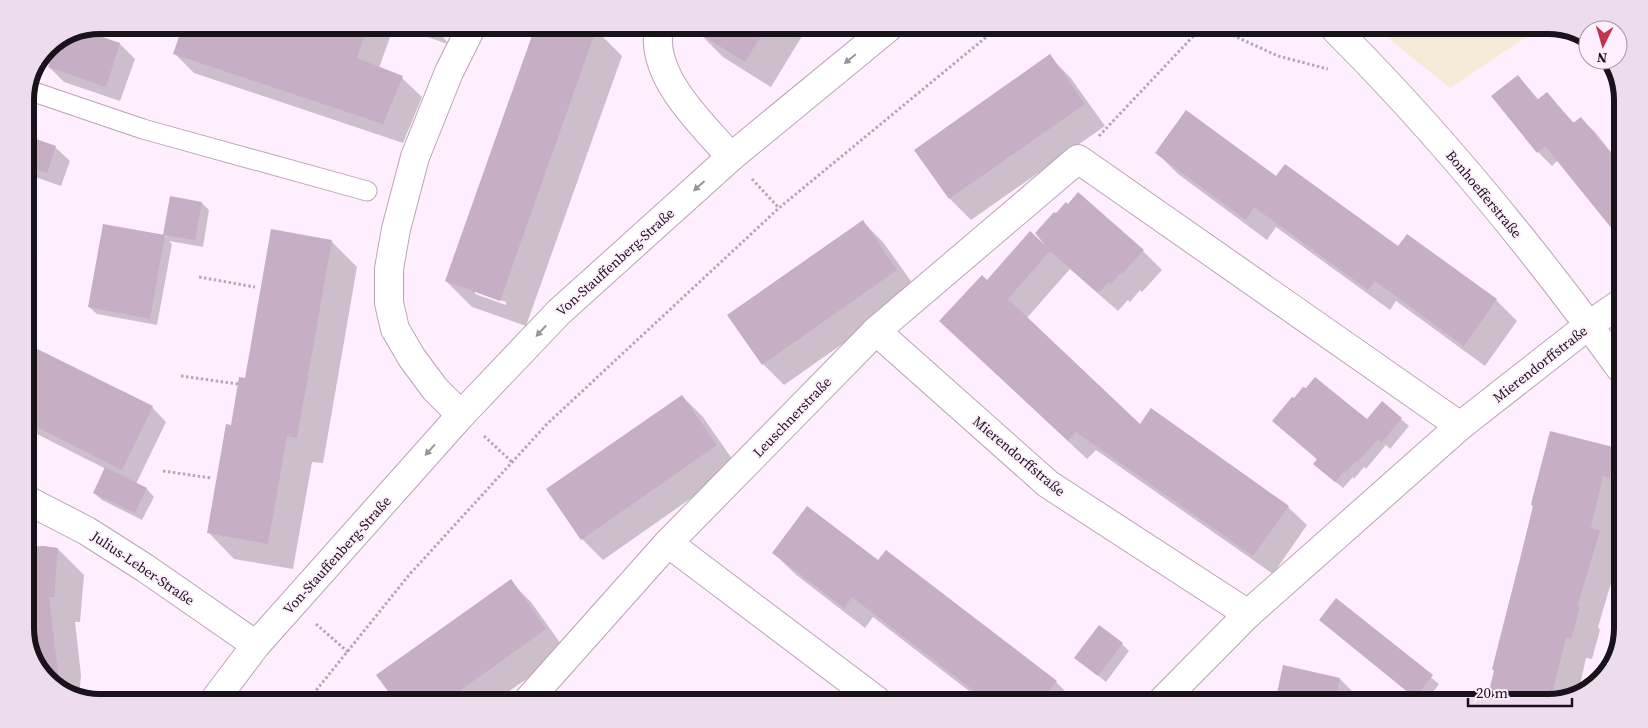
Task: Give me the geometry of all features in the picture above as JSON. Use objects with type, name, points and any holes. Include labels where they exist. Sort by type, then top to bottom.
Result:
[{"type":"street","points":[[461,415],[435,389],[412,358],[395,329],[389,302],[389,269],[396,229],[415,157],[449,72],[468,34]]},
{"type":"street","points":[[659,34],[659,51],[666,75],[685,104],[731,157]]},
{"type":"street","name":"Von-Stauffenberg-Straße","points":[[219,694],[256,645],[461,415],[559,312],[731,157],[881,34]]},
{"type":"street","name":"Bonhoefferstraße","points":[[1340,34],[1366,60],[1463,169],[1568,296],[1614,360]]},
{"type":"street","points":[[1078,159],[1460,426]]},
{"type":"street","name":"Leuschnerstraße","points":[[533,694],[668,543],[876,331],[1078,159]]},
{"type":"street","name":"Mierendorffstraße","points":[[1170,694],[1248,614],[1460,426],[1614,308]]},
{"type":"street","name":"Mierendorffstraße","points":[[876,331],[1048,484],[1248,614]]},
{"type":"street","name":"Julius-Leber-Straße","points":[[34,504],[87,531],[256,645]]},
{"type":"street","points":[[668,543],[868,694]]},
{"type":"lane","points":[[34,92],[143,129],[367,191]]},
{"type":"path","points":[[313,694],[410,575],[547,424],[778,208],[989,34]]},
{"type":"path","points":[[1078,159],[1195,34]]},
{"type":"path","points":[[1230,34],[1278,56],[1301,61],[1327,70],[1347,69],[1366,60]]},
{"type":"path","points":[[731,157],[778,208]]},
{"type":"path","points":[[199,277],[255,287]]},
{"type":"path","points":[[181,376],[238,384]]},
{"type":"path","points":[[461,415],[512,462]]},
{"type":"path","points":[[164,471],[211,478]]},
{"type":"path","points":[[293,604],[348,652]]},
{"type":"shaded area","points":[[1383,34],[1531,34],[1450,88]]},
{"type":"building","points":[[95,34],[120,43],[106,87],[48,67],[52,54],[56,50],[79,37]]},
{"type":"building","points":[[180,34],[365,34],[357,58],[403,76],[383,124],[173,54]]},
{"type":"building","points":[[533,34],[595,34],[500,301],[445,281]]},
{"type":"building","points":[[700,34],[762,34],[745,62]]},
{"type":"building","points":[[1050,54],[1085,104],[949,199],[914,150]]},
{"type":"building","points":[[1518,75],[1537,100],[1547,92],[1573,123],[1581,117],[1614,157],[1614,231],[1545,146],[1537,153],[1491,96]]},
{"type":"building","points":[[1186,110],[1276,176],[1285,164],[1398,246],[1407,234],[1497,299],[1464,346],[1375,281],[1368,290],[1254,207],[1246,220],[1155,153]]},
{"type":"building","points":[[34,138],[56,146],[47,173],[34,168]]},
{"type":"building","points":[[1078,192],[1144,250],[1122,274],[1121,272],[1111,284],[1109,282],[1098,293],[1050,251],[1008,299],[1140,424],[1151,408],[1289,506],[1253,556],[1076,432],[1068,441],[939,321],[982,275],[987,280],[1030,231],[1045,245],[1035,233],[1054,212],[1056,213],[1066,202],[1068,204]]},
{"type":"building","points":[[170,196],[202,202],[195,240],[163,235]]},
{"type":"building","points":[[863,220],[897,270],[762,365],[727,315]]},
{"type":"building","points":[[103,224],[165,235],[150,319],[88,307]]},
{"type":"building","points":[[271,229],[332,240],[297,438],[287,436],[268,544],[207,533],[226,424],[231,425],[239,377],[245,378]]},
{"type":"building","points":[[34,347],[153,406],[122,470],[34,426]]},
{"type":"building","points":[[1315,377],[1367,419],[1382,401],[1402,418],[1381,443],[1378,439],[1358,462],[1356,461],[1346,472],[1344,471],[1335,482],[1313,464],[1317,459],[1272,421],[1292,397],[1294,398],[1303,387],[1306,388]]},
{"type":"building","points":[[682,395],[717,445],[581,540],[546,489]]},
{"type":"building","points":[[1550,431],[1614,447],[1610,478],[1603,476],[1591,528],[1600,531],[1577,607],[1580,607],[1571,639],[1566,637],[1552,694],[1488,694],[1494,671],[1492,669],[1533,506],[1531,505]]},
{"type":"building","points":[[105,467],[147,488],[135,513],[93,493]]},
{"type":"building","points":[[807,506],[878,560],[886,550],[1057,681],[1047,694],[978,694],[852,597],[844,608],[772,553]]},
{"type":"building","points":[[34,547],[58,548],[54,597],[49,597],[59,680],[45,665],[35,641]]},
{"type":"building","points":[[511,579],[546,629],[455,694],[390,694],[376,675]]},
{"type":"building","points":[[1336,598],[1433,675],[1418,694],[1410,694],[1319,620]]},
{"type":"building","points":[[1099,625],[1123,643],[1098,676],[1074,658]]},
{"type":"building","points":[[1283,665],[1340,678],[1337,694],[1277,694]]}]
